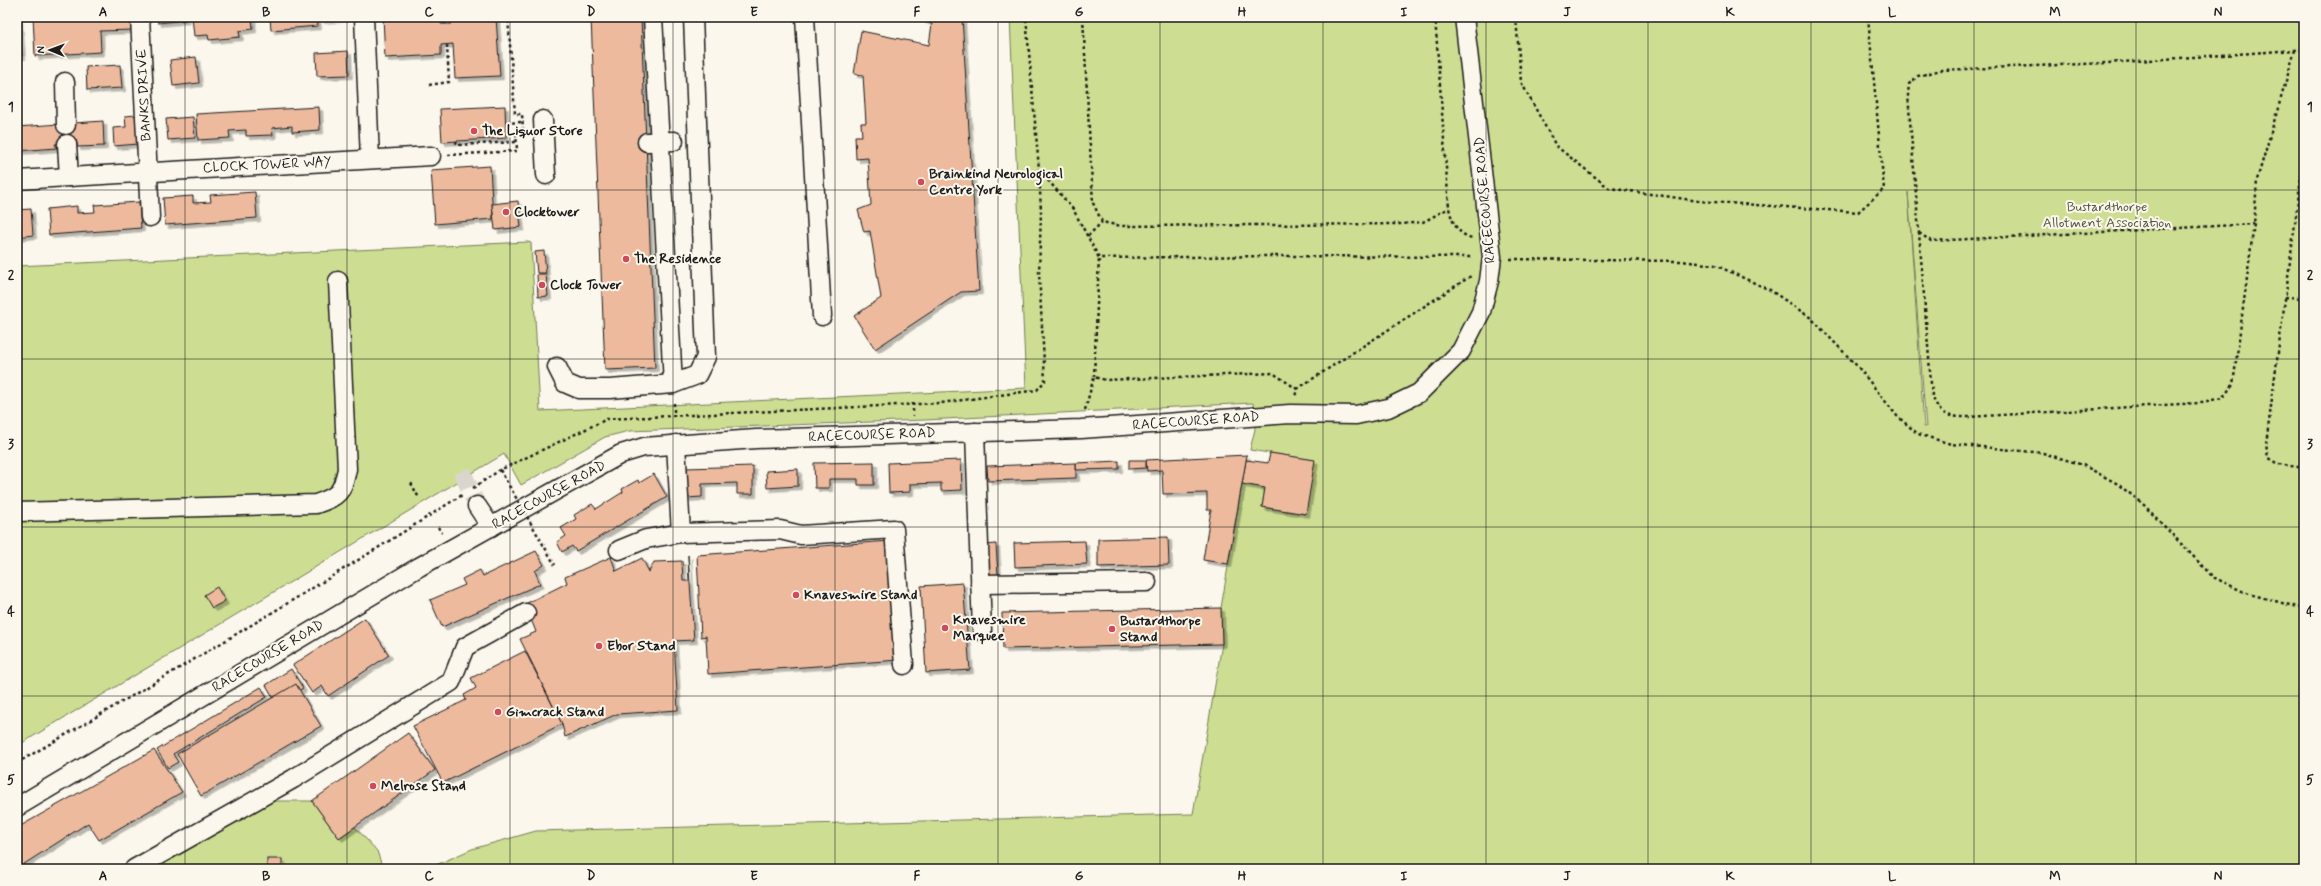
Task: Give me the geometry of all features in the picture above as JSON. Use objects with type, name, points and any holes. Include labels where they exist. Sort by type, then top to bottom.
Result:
[{"type":"street","name":"BANKS DRIVE","points":[[140,17],[150,217]]},
{"type":"street","points":[[364,17],[370,160]]},
{"type":"street","points":[[653,17],[673,384]]},
{"type":"street","points":[[557,368],[565,384],[579,389],[673,384],[697,375],[706,357],[693,17]]},
{"type":"street","points":[[805,17],[822,316]]},
{"type":"street","name":"RACECOURSE ROAD","points":[[17,807],[274,652],[491,527],[621,454],[644,447],[756,439],[1081,429],[1290,414],[1356,415],[1388,408],[1419,393],[1461,351],[1481,312],[1489,282],[1492,258],[1464,17]]},
{"type":"street","points":[[64,82],[66,124]]},
{"type":"street","points":[[543,120],[546,175]]},
{"type":"street","points":[[67,144],[69,177]]},
{"type":"street","name":"CLOCK TOWER WAY","points":[[17,180],[431,156]]},
{"type":"street","points":[[17,512],[316,504],[335,497],[343,486],[347,469],[338,281]]},
{"type":"street","points":[[975,432],[982,631]]},
{"type":"street","points":[[676,444],[681,534]]},
{"type":"street","points":[[477,506],[491,527]]},
{"type":"street","points":[[619,550],[646,539],[681,534],[780,530],[801,535],[894,529],[904,665]]},
{"type":"street","points":[[980,584],[1147,582]]},
{"type":"street","points":[[134,869],[293,779],[451,682],[465,647],[526,613]]},
{"type":"path","points":[[445,17],[445,24]]},
{"type":"path","points":[[431,156],[517,151],[516,131],[523,130],[522,114],[515,114],[508,17]]},
{"type":"path","points":[[17,762],[157,682],[353,564],[500,470],[607,419],[674,417],[941,403],[1018,394],[1037,390],[1045,381],[1039,273],[1041,212],[1039,169],[1026,17]]},
{"type":"path","points":[[1083,17],[1093,204],[1102,222]]},
{"type":"path","points":[[1435,17],[1452,223],[1465,236],[1481,240],[1491,239]]},
{"type":"path","points":[[1516,17],[1521,82],[1556,146],[1609,188],[1699,201],[1858,212],[1884,189],[1868,17]]},
{"type":"path","points":[[430,85],[449,82],[447,45]]},
{"type":"path","points":[[2295,50],[2257,180],[2254,224],[2233,385],[2222,398],[2198,403],[1968,417],[1950,417],[1939,410],[1932,396],[1918,232],[1908,95],[1909,84],[1918,76],[1941,70],[2107,63],[2304,49]]},
{"type":"path","points":[[506,123],[522,122]]},
{"type":"path","points":[[456,141],[456,145],[517,142]]},
{"type":"path","points":[[2304,155],[2266,444],[2268,458],[2278,464],[2304,468]]},
{"type":"path","points":[[1039,169],[1044,177],[1069,203],[1099,258],[1094,377],[1081,429]]},
{"type":"path","points":[[1102,222],[1121,226],[1403,224],[1423,222],[1450,208]]},
{"type":"path","points":[[1088,236],[1102,222]]},
{"type":"path","points":[[1918,232],[1930,241],[2254,224]]},
{"type":"path","points":[[1099,258],[1272,256],[1492,258],[1681,261],[1715,265],[1770,290],[1811,318],[1858,367],[1897,416],[1918,434],[1951,444],[2043,454],[2083,465],[2116,483],[2141,502],[2213,577],[2246,593],[2304,609]]},
{"type":"path","points":[[1290,414],[1297,389],[1473,275],[1489,282]]},
{"type":"path","points":[[2285,297],[2304,298]]},
{"type":"path","points":[[1094,377],[1106,380],[1273,373],[1297,389]]},
{"type":"path","points":[[674,405],[674,417]]},
{"type":"path","points":[[500,470],[554,565]]},
{"type":"path","points":[[411,483],[419,498]]},
{"type":"green space","name":"Bustardthorpe Allotment Association","points":[[1010,17],[2304,17],[2304,869],[427,869],[472,849],[536,831],[1193,814],[1222,644],[1221,608],[1242,484],[1265,488],[1262,507],[1305,514],[1314,460],[1250,450],[1255,429],[1253,403],[925,420],[629,431],[605,437],[521,485],[504,454],[17,746],[17,266],[528,242],[531,243],[540,411],[1026,388]],"holes":[[[1908,192],[1926,427],[1924,427]]]},
{"type":"green space","points":[[262,801],[312,801],[339,838],[355,827],[377,851],[383,869],[144,869]]},
{"type":"building","points":[[33,17],[133,17],[134,30],[100,31],[101,52],[35,56]]},
{"type":"building","points":[[157,17],[186,17],[186,20],[158,23]]},
{"type":"building","points":[[192,17],[252,17],[253,29],[239,31],[240,37],[209,40],[208,35],[194,36]]},
{"type":"building","points":[[270,17],[317,17],[318,26],[271,30]]},
{"type":"building","points":[[320,17],[345,17],[345,18],[321,20]]},
{"type":"building","points":[[383,17],[441,17],[441,24],[451,24],[450,17],[496,17],[500,76],[455,78],[453,44],[441,45],[441,55],[385,58]]},
{"type":"building","name":"The Residence","points":[[591,17],[641,17],[655,368],[605,370]]},
{"type":"building","name":"Brainkind Neurological Centre York","points":[[916,17],[962,17],[979,291],[961,292],[875,349],[854,316],[881,298],[870,231],[864,232],[858,210],[871,205],[868,158],[856,159],[855,136],[862,136],[861,123],[866,123],[863,75],[854,74],[861,31],[929,45],[932,24]]},
{"type":"building","points":[[19,18],[22,56],[17,56],[17,19]]},
{"type":"building","points":[[348,51],[349,75],[317,76],[316,53]]},
{"type":"building","points":[[196,57],[199,83],[173,86],[170,60]]},
{"type":"building","points":[[120,65],[122,88],[87,90],[86,67]]},
{"type":"building","name":"The Liquor Store","points":[[505,106],[506,138],[442,142],[440,109]]},
{"type":"building","points":[[319,107],[320,130],[292,132],[292,126],[272,128],[273,135],[246,136],[246,130],[229,131],[230,138],[198,140],[196,114]]},
{"type":"building","points":[[136,115],[138,144],[114,146],[113,128],[126,127],[125,116]]},
{"type":"building","points":[[193,117],[195,138],[168,140],[166,119]]},
{"type":"building","points":[[103,121],[104,146],[77,147],[77,143],[55,144],[57,148],[17,151],[17,127]]},
{"type":"building","points":[[490,166],[493,219],[435,224],[431,170]]},
{"type":"building","points":[[255,192],[257,218],[165,225],[163,198],[193,196],[193,203],[211,202],[210,195]]},
{"type":"building","name":"Clocktower","points":[[518,201],[521,227],[495,230],[492,204]]},
{"type":"building","points":[[139,202],[141,228],[49,235],[47,209],[77,206],[77,213],[95,212],[94,205]]},
{"type":"building","points":[[31,209],[33,235],[17,237],[17,210]]},
{"type":"building","name":"Clock Tower","points":[[544,251],[546,273],[537,273],[535,252]]},
{"type":"building","name":"Clock Tower","points":[[537,274],[546,274],[548,296],[538,297]]},
{"type":"building","points":[[1270,453],[1315,460],[1306,514],[1262,507],[1265,488],[1242,484],[1246,460],[1268,463]]},
{"type":"building","points":[[1247,455],[1228,564],[1203,560],[1211,510],[1207,510],[1207,493],[1163,494],[1162,470],[1147,471],[1146,460]]},
{"type":"building","points":[[961,460],[962,490],[941,491],[941,483],[910,484],[910,492],[889,493],[888,463]]},
{"type":"building","points":[[1129,460],[1146,460],[1146,468],[1129,469]]},
{"type":"building","points":[[1119,461],[1119,469],[1076,470],[1076,463]]},
{"type":"building","points":[[874,462],[874,485],[858,485],[858,479],[829,479],[829,488],[815,488],[814,463]]},
{"type":"building","points":[[1076,463],[1076,478],[988,481],[987,466]]},
{"type":"building","points":[[753,466],[753,494],[737,494],[737,483],[702,484],[702,497],[686,498],[686,468]]},
{"type":"building","points":[[798,469],[798,486],[767,488],[766,471]]},
{"type":"building","points":[[654,474],[667,497],[576,551],[572,546],[562,552],[557,542],[566,536],[561,528],[576,519],[574,515],[592,504],[596,509],[623,492],[622,489],[638,480],[639,483]]},
{"type":"building","points":[[1168,537],[1169,565],[1098,567],[1098,539]]},
{"type":"building","name":"Knavesmire Stand","points":[[890,541],[899,660],[708,674],[706,636],[701,637],[697,555]]},
{"type":"building","points":[[1085,541],[1087,564],[1015,567],[1014,543]]},
{"type":"building","points":[[996,544],[998,576],[987,577],[986,545]]},
{"type":"building","points":[[536,551],[544,565],[535,571],[540,584],[442,627],[430,600],[465,585],[462,579],[480,570],[483,576]]},
{"type":"building","name":"Ebor Stand","points":[[688,555],[694,640],[674,641],[678,710],[617,714],[565,737],[562,724],[520,639],[536,632],[525,604],[567,583],[565,577],[611,557],[616,571],[642,558],[649,572],[654,562],[682,561],[683,581],[689,581]]},
{"type":"building","name":"Knavesmire Marquee","points":[[963,583],[970,670],[926,673],[921,586]]},
{"type":"building","points":[[217,587],[225,601],[212,608],[204,595]]},
{"type":"building","name":"Bustardthorpe Stand","points":[[1221,608],[1222,644],[1003,649],[1002,613]]},
{"type":"building","points":[[365,618],[389,655],[328,696],[322,686],[312,693],[293,665]]},
{"type":"building","name":"Gimcrack Stand","points":[[525,651],[562,724],[443,783],[413,726],[466,700],[464,695],[476,688],[471,678]]},
{"type":"building","points":[[291,669],[303,688],[277,704],[266,685]]},
{"type":"building","points":[[296,684],[321,726],[201,796],[177,754]]},
{"type":"building","points":[[261,687],[267,697],[173,754],[178,762],[168,768],[157,750]]},
{"type":"building","name":"Melrose Stand","points":[[408,733],[435,770],[339,838],[312,801]]},
{"type":"building","points":[[154,750],[182,792],[99,840],[88,823],[21,866],[17,860],[17,828]]},
{"type":"building","points":[[267,859],[282,859],[282,869],[267,869]]},
{"type":"tunnel","points":[[462,471],[477,506]]},
{"type":"place","name":"The Liquor Store","points":[[474,131]]},
{"type":"place","name":"Brainkind Neurological Centre York","points":[[921,182]]},
{"type":"place","name":"Clocktower","points":[[506,212]]},
{"type":"place","name":"The Residence","points":[[626,259]]},
{"type":"place","name":"Clock Tower","points":[[542,285]]},
{"type":"place","name":"Knavesmire Stand","points":[[796,595]]},
{"type":"place","name":"Knavesmire Marquee","points":[[945,628]]},
{"type":"place","name":"Bustardthorpe Stand","points":[[1112,629]]},
{"type":"place","name":"Ebor Stand","points":[[599,646]]},
{"type":"place","name":"Gimcrack Stand","points":[[498,712]]},
{"type":"place","name":"Melrose Stand","points":[[373,786]]}]
